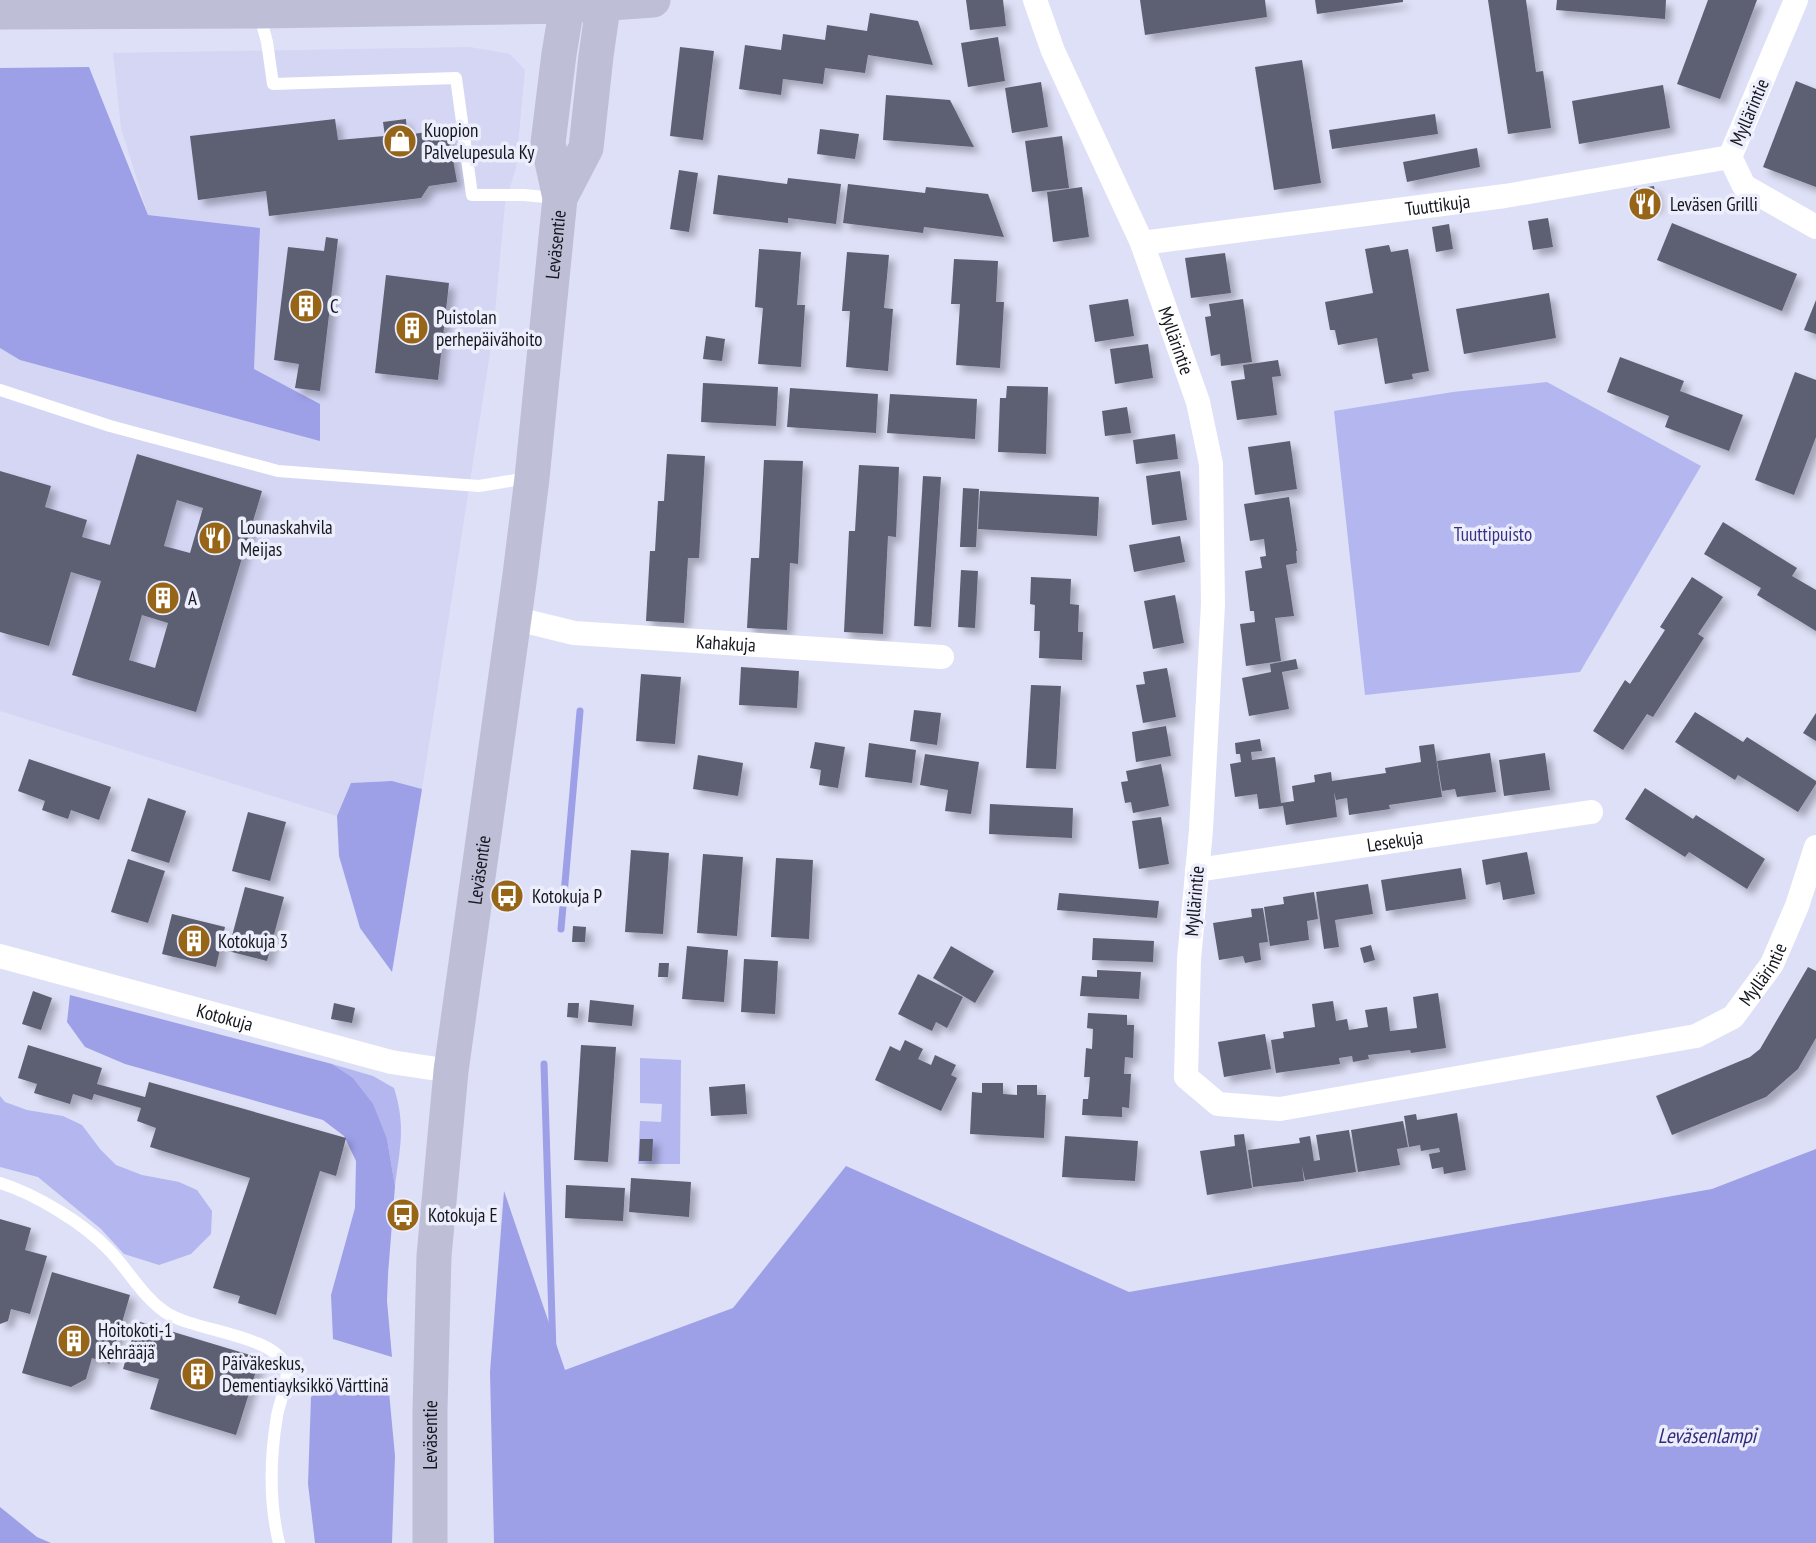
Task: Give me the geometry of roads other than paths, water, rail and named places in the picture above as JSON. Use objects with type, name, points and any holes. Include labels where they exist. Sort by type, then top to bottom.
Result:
[{"type":"main road","points":[[0,12],[259,11],[653,0]]},
{"type":"main road","name":"Leväsentie","points":[[560,198],[586,148],[604,2]]},
{"type":"main road","name":"Leväsentie","points":[[430,1543],[434,1256],[451,1071],[532,478],[560,198],[548,144],[567,3]]},
{"type":"street","name":"Myllärintie","points":[[1035,0],[1053,51],[1142,243],[1198,402],[1211,464],[1213,604],[1201,830],[1189,959],[1186,1077],[1218,1104],[1280,1109],[1696,1036],[1734,1017],[1772,964],[1797,906],[1816,847]]},
{"type":"street","name":"Myllärintie","points":[[1796,0],[1730,157],[1744,186],[1816,227]]},
{"type":"street","name":"Tuuttikuja","points":[[1142,243],[1505,196],[1730,157]]},
{"type":"street","name":"Kahakuja","points":[[513,618],[575,633],[942,657]]},
{"type":"street","name":"Lesekuja","points":[[1197,870],[1591,812]]},
{"type":"street","name":"Kotokuja","points":[[0,956],[391,1062],[451,1071]]},
{"type":"lane","points":[[259,11],[273,84],[456,78],[472,195],[560,198]]},
{"type":"lane","points":[[0,390],[110,425],[278,471],[480,486],[532,478]]},
{"type":"lane","points":[[0,1183],[19,1189],[66,1215],[108,1248],[145,1295],[164,1311],[179,1320],[250,1340],[275,1354],[285,1364],[287,1374],[277,1415],[270,1474],[279,1543]]},
{"type":"waterway","points":[[561,929],[580,711]]},
{"type":"waterway","points":[[544,1064],[555,1416]]},
{"type":"waterway","points":[[1627,1315],[1631,1331]]},
{"type":"waterway","points":[[1633,1337],[1635,1346]]},
{"type":"waterway","points":[[555,1416],[556,1520],[577,1543]]},
{"type":"place","name":"Kuopion Palvelupesula Ky","points":[[400,141]]},
{"type":"place","name":"Leväsen Grilli","points":[[1645,204]]},
{"type":"place","name":"C","points":[[306,306]]},
{"type":"place","name":"Puistolan perhepäivähoito","points":[[412,328]]},
{"type":"place","name":"Lounaskahvila Meijas","points":[[215,538]]},
{"type":"place","name":"A","points":[[163,598]]},
{"type":"place","name":"Kotokuja P","points":[[507,896]]},
{"type":"place","name":"Kotokuja 3","points":[[194,941]]},
{"type":"place","name":"Kotokuja E","points":[[403,1215]]},
{"type":"place","name":"Hoitokoti-1 Kehrääjä","points":[[74,1341]]},
{"type":"place","name":"Päiväkeskus, Dementiayksikkö Värttinä","points":[[198,1374]]},
{"type":"park label","name":"Tuuttipuisto","points":[[1493,534]]},
{"type":"water label","name":"Leväsenlampi","points":[[1707,1436]]}]
